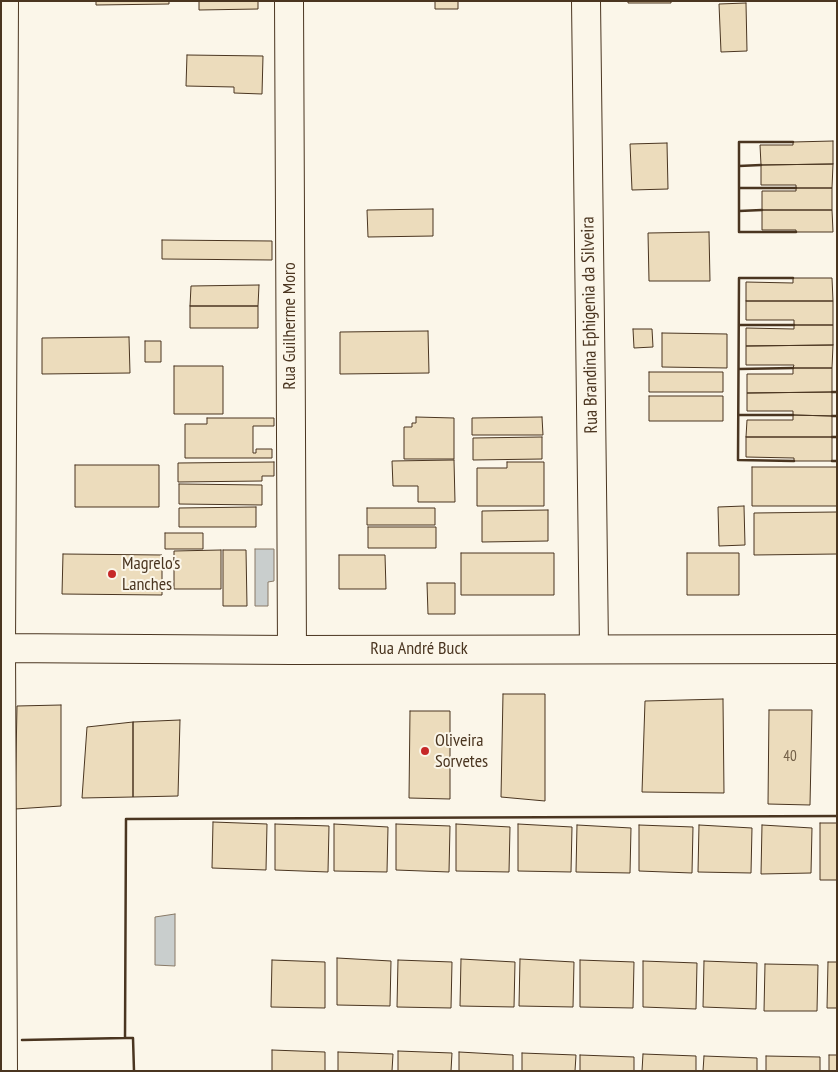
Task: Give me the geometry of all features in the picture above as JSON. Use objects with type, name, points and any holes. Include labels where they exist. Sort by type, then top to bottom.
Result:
[{"type":"street","points":[[3,1071],[1,648],[4,1]]},
{"type":"street","name":"Rua Guilherme Moro","points":[[289,1],[292,650]]},
{"type":"street","name":"Rua Brandina Ephigenia da Silveira","points":[[586,1],[594,649]]},
{"type":"street","name":"Rua André Buck","points":[[1,648],[292,650],[837,649]]},
{"type":"shaded area","points":[[255,549],[274,549],[274,581],[268,582],[268,606],[255,606]]},
{"type":"shaded area","points":[[175,914],[175,966],[155,965],[155,917]]},
{"type":"building","points":[[96,1],[169,1],[169,4],[96,5]]},
{"type":"building","points":[[199,1],[258,1],[258,9],[199,10]]},
{"type":"building","points":[[435,1],[458,1],[458,9],[435,9]]},
{"type":"building","points":[[628,1],[671,1],[671,3],[628,3]]},
{"type":"building","points":[[746,3],[747,51],[721,52],[719,4]]},
{"type":"building","points":[[187,55],[263,56],[262,94],[234,93],[234,87],[186,86]]},
{"type":"building","points":[[833,141],[833,164],[761,165],[760,145],[793,145],[793,142]]},
{"type":"building","points":[[667,143],[668,189],[632,190],[630,144]]},
{"type":"building","points":[[833,164],[832,188],[796,188],[796,185],[761,185],[761,165]]},
{"type":"building","points":[[796,188],[832,188],[832,210],[762,210],[762,191],[796,191]]},
{"type":"building","points":[[433,209],[433,236],[368,237],[367,210]]},
{"type":"building","points":[[762,210],[832,210],[833,232],[762,230]]},
{"type":"building","points":[[709,232],[710,281],[649,281],[648,233]]},
{"type":"building","points":[[162,240],[272,241],[272,260],[162,259]]},
{"type":"building","points":[[793,278],[832,278],[833,301],[746,301],[746,282],[793,283]]},
{"type":"building","points":[[259,285],[258,306],[190,306],[191,286]]},
{"type":"building","points":[[746,301],[833,301],[833,325],[794,325],[794,320],[746,320]]},
{"type":"building","points":[[190,306],[258,306],[258,328],[190,328]]},
{"type":"building","points":[[794,325],[833,325],[833,345],[746,346],[746,328],[794,329]]},
{"type":"building","points":[[633,329],[652,329],[653,347],[634,348]]},
{"type":"building","points":[[428,331],[429,373],[340,374],[340,332]]},
{"type":"building","points":[[662,333],[727,334],[727,368],[662,367]]},
{"type":"building","points":[[129,337],[130,373],[42,374],[42,338]]},
{"type":"building","points":[[145,341],[161,341],[161,362],[145,362]]},
{"type":"building","points":[[833,345],[832,368],[793,368],[794,365],[746,365],[746,346]]},
{"type":"building","points":[[174,366],[223,366],[223,414],[174,414]]},
{"type":"building","points":[[793,368],[832,368],[832,392],[747,393],[747,374],[793,374]]},
{"type":"building","points":[[649,372],[723,372],[723,392],[649,392]]},
{"type":"building","points":[[832,392],[832,416],[793,415],[793,411],[747,411],[747,393]]},
{"type":"building","points":[[649,396],[723,396],[723,421],[649,421]]},
{"type":"building","points":[[793,415],[832,416],[832,437],[746,437],[747,420],[793,420]]},
{"type":"building","points":[[416,417],[454,418],[454,459],[404,459],[404,427],[412,427],[412,423],[416,423]]},
{"type":"building","points":[[542,417],[543,435],[472,435],[472,418]]},
{"type":"building","points":[[207,418],[274,418],[274,426],[253,426],[253,453],[256,453],[256,449],[272,449],[272,458],[185,458],[185,424],[207,424]]},
{"type":"building","points":[[542,437],[542,459],[473,460],[473,438]]},
{"type":"building","points":[[746,437],[832,437],[832,461],[794,461],[794,458],[746,457]]},
{"type":"building","points":[[454,460],[455,502],[418,502],[418,486],[393,486],[392,461]]},
{"type":"building","points":[[274,462],[274,476],[262,476],[262,481],[178,482],[178,463]]},
{"type":"building","points":[[507,462],[544,462],[544,506],[477,506],[477,468],[507,468]]},
{"type":"building","points":[[75,465],[159,465],[159,507],[75,507]]},
{"type":"building","points":[[752,467],[837,467],[837,506],[752,506]]},
{"type":"building","points":[[179,484],[262,485],[262,505],[179,504]]},
{"type":"building","points":[[744,506],[745,545],[719,546],[718,507]]},
{"type":"building","points":[[256,507],[256,527],[179,527],[179,508]]},
{"type":"building","points":[[367,508],[435,508],[435,525],[367,525]]},
{"type":"building","points":[[548,510],[548,541],[482,542],[482,511]]},
{"type":"building","points":[[837,512],[837,554],[754,555],[754,513]]},
{"type":"building","points":[[368,527],[436,527],[436,548],[368,548]]},
{"type":"building","points":[[165,533],[203,533],[203,549],[165,549]]},
{"type":"building","points":[[221,550],[221,589],[174,589],[174,551]]},
{"type":"building","points":[[223,550],[246,550],[247,606],[223,606]]},
{"type":"building","points":[[461,553],[554,553],[554,595],[461,595]]},
{"type":"building","points":[[687,553],[739,553],[739,595],[687,595]]},
{"type":"building","name":"Magrelo's Lanches","points":[[63,554],[162,555],[162,595],[62,594]]},
{"type":"building","points":[[339,555],[385,555],[386,589],[339,589]]},
{"type":"building","points":[[427,583],[455,583],[455,614],[428,614]]},
{"type":"building","points":[[503,694],[545,694],[545,801],[501,797]]},
{"type":"building","points":[[723,699],[724,793],[642,792],[645,701]]},
{"type":"building","points":[[61,705],[61,806],[15,809],[17,706]]},
{"type":"building","points":[[769,710],[812,710],[810,805],[768,804]]},
{"type":"building","points":[[410,711],[450,711],[450,799],[409,798]]},
{"type":"building","points":[[180,720],[178,796],[133,797],[133,722]]},
{"type":"building","points":[[133,722],[133,797],[82,798],[87,727]]},
{"type":"building","points":[[213,822],[267,824],[266,870],[212,868]]},
{"type":"building","points":[[820,823],[837,823],[837,880],[820,880]]},
{"type":"building","points":[[275,824],[329,826],[328,872],[275,870]]},
{"type":"building","points":[[334,824],[388,827],[387,872],[334,871]]},
{"type":"building","points":[[396,824],[450,826],[449,872],[396,870]]},
{"type":"building","points":[[456,824],[510,827],[509,872],[456,871]]},
{"type":"building","points":[[518,824],[572,827],[571,872],[518,871]]},
{"type":"building","points":[[577,825],[631,828],[630,873],[576,872]]},
{"type":"building","points":[[639,825],[693,827],[692,873],[639,871]]},
{"type":"building","points":[[699,825],[752,828],[751,873],[698,872]]},
{"type":"building","points":[[762,825],[812,828],[811,873],[761,874]]},
{"type":"building","points":[[337,958],[391,961],[390,1006],[337,1005]]},
{"type":"building","points":[[461,959],[515,962],[514,1007],[460,1006]]},
{"type":"building","points":[[520,959],[574,962],[573,1007],[519,1006]]},
{"type":"building","points":[[272,960],[325,962],[325,1008],[271,1007]]},
{"type":"building","points":[[398,960],[452,962],[451,1008],[397,1007]]},
{"type":"building","points":[[580,960],[634,962],[633,1008],[580,1007]]},
{"type":"building","points":[[643,961],[697,963],[696,1009],[643,1007]]},
{"type":"building","points":[[704,961],[757,963],[756,1009],[703,1007]]},
{"type":"building","points":[[828,962],[837,962],[837,1008],[827,1008]]},
{"type":"building","points":[[765,964],[818,965],[817,1011],[764,1011]]},
{"type":"building","points":[[272,1050],[325,1052],[325,1071],[272,1071]]},
{"type":"building","points":[[398,1051],[452,1053],[451,1071],[398,1071]]},
{"type":"building","points":[[338,1052],[393,1054],[392,1071],[338,1071]]},
{"type":"building","points":[[459,1052],[513,1055],[513,1071],[459,1071]]},
{"type":"building","points":[[522,1053],[576,1055],[575,1071],[522,1071]]},
{"type":"building","points":[[643,1054],[696,1056],[696,1071],[642,1071]]},
{"type":"building","points":[[580,1055],[634,1057],[634,1071],[580,1071]]},
{"type":"building","points":[[829,1055],[837,1055],[837,1071],[829,1071]]},
{"type":"building","points":[[704,1056],[757,1058],[757,1071],[703,1071]]},
{"type":"building","points":[[766,1056],[820,1057],[820,1071],[766,1071]]},
{"type":"wall","points":[[793,142],[739,142],[739,232],[796,232]]},
{"type":"wall","points":[[739,166],[761,165]]},
{"type":"wall","points":[[739,188],[796,188]]},
{"type":"wall","points":[[739,211],[762,210]]},
{"type":"wall","points":[[793,278],[739,278],[738,460],[794,461]]},
{"type":"wall","points":[[739,325],[794,325]]},
{"type":"wall","points":[[739,369],[793,368]]},
{"type":"wall","points":[[832,392],[837,392]]},
{"type":"wall","points":[[739,415],[793,415]]},
{"type":"wall","points":[[832,416],[837,416]]},
{"type":"wall","points":[[832,437],[837,437]]},
{"type":"wall","points":[[832,461],[837,461]]},
{"type":"wall","points":[[22,1040],[125,1038],[126,819],[837,816]]},
{"type":"wall","points":[[125,1038],[133,1038],[134,1071]]},
{"type":"place","name":"Magrelo's Lanches","points":[[112,574]]},
{"type":"place","name":"Oliveira Sorvetes","points":[[425,751]]}]
